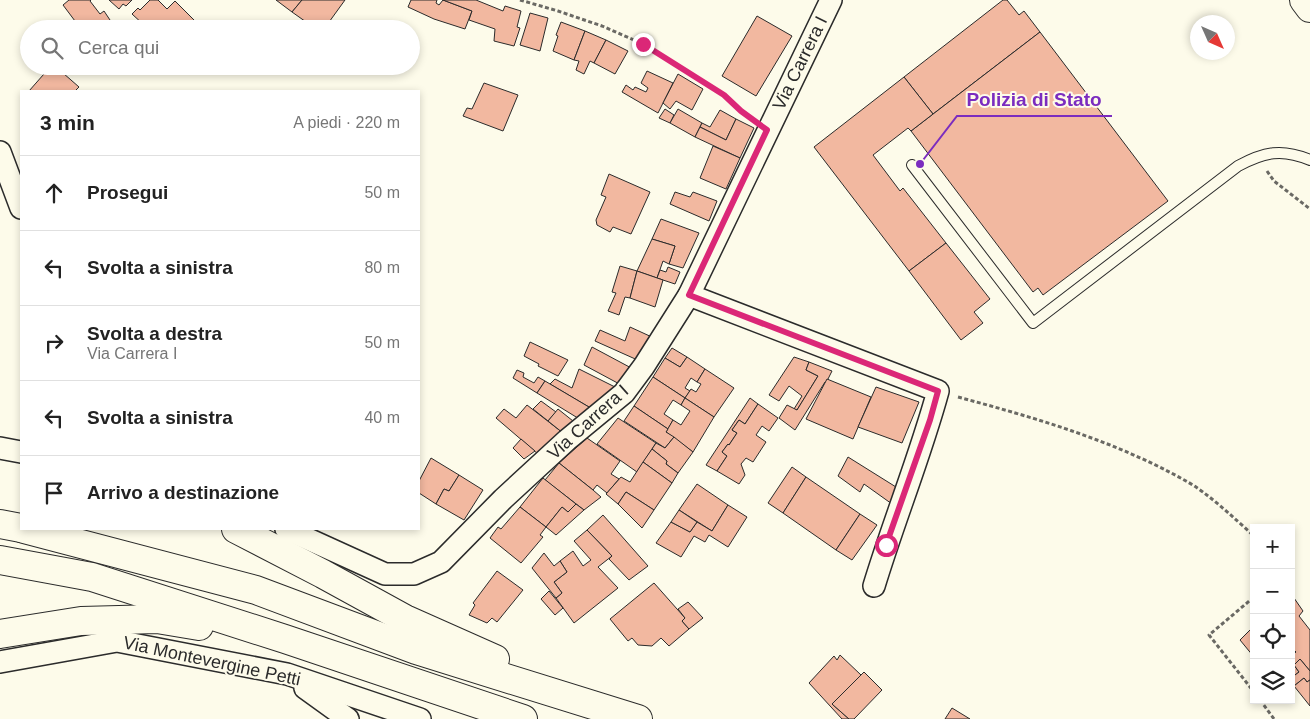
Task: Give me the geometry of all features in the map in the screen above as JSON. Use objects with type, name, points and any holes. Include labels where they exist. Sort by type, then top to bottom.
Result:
[{"type":"main road","points":[[1304,0],[1310,8]]},
{"type":"main road","points":[[0,524],[20,527]]},
{"type":"main road","points":[[31,530],[256,590],[416,650],[638,719]]},
{"type":"main road","points":[[238,530],[405,619],[606,709]]},
{"type":"main road","points":[[0,560],[92,577],[285,638],[523,719]]},
{"type":"main road","points":[[0,634],[81,621],[157,619],[285,638]]},
{"type":"street","name":"Via Carrera I","points":[[288,530],[385,574],[414,574],[441,562],[503,498],[567,440],[624,393],[644,366],[689,295],[831,0]]},
{"type":"street","points":[[0,152],[20,205]]},
{"type":"street","points":[[689,295],[938,391],[874,586]]},
{"type":"street","points":[[0,448],[20,452]]},
{"type":"street","name":"Via Montevergine Petti","points":[[0,662],[117,641],[287,674],[420,719]]},
{"type":"street","points":[[287,674],[348,719]]},
{"type":"lane","points":[[912,165],[1033,323],[1238,166],[1256,156],[1267,154],[1294,154],[1310,160]]},
{"type":"path","points":[[520,0],[602,26],[643,44],[724,95],[741,111],[767,130]]},
{"type":"path","points":[[1256,156],[1274,181],[1310,209]]},
{"type":"path","points":[[938,391],[1025,415],[1122,449],[1188,482],[1250,532]]},
{"type":"path","points":[[1250,600],[1209,635],[1250,687]]},
{"type":"path","points":[[1263,704],[1274,719]]},
{"type":"building","points":[[69,0],[91,0],[100,14],[104,11],[110,20],[74,20],[63,5]]},
{"type":"building","points":[[109,0],[132,0],[126,6],[123,4],[119,9]]},
{"type":"building","points":[[150,0],[158,0],[167,9],[175,1],[194,20],[139,20],[132,14],[138,8],[140,10]]},
{"type":"building","points":[[276,0],[302,0],[292,12]]},
{"type":"building","points":[[302,0],[345,0],[331,20],[303,20],[292,12]]},
{"type":"building","points":[[411,0],[437,0],[436,3],[439,5],[443,0],[472,11],[465,29],[434,19],[408,7]]},
{"type":"building","points":[[443,0],[476,0],[503,11],[505,6],[521,11],[517,27],[520,28],[514,46],[494,41],[495,29],[469,20],[472,11]]},
{"type":"building","points":[[1003,0],[1007,0],[1019,15],[1024,11],[1040,32],[933,114],[904,77]]},
{"type":"building","points":[[530,13],[548,18],[540,51],[520,45]]},
{"type":"building","points":[[757,16],[792,36],[756,96],[722,76]]},
{"type":"building","points":[[561,22],[585,31],[574,60],[553,51]]},
{"type":"building","points":[[585,31],[606,40],[594,63],[590,61],[584,74],[576,70],[579,61],[574,60]]},
{"type":"building","points":[[1040,32],[1168,201],[1043,295],[1038,288],[1033,292],[911,131]]},
{"type":"building","points":[[606,40],[628,51],[615,74],[594,63]]},
{"type":"building","points":[[647,71],[673,83],[658,113],[622,92],[626,85],[633,90],[635,87],[646,92],[648,88],[641,83]]},
{"type":"building","points":[[678,74],[703,89],[692,110],[676,101],[670,109],[663,103]]},
{"type":"building","points":[[43,75],[65,75],[79,87],[76,90],[30,90]]},
{"type":"building","points":[[904,77],[933,114],[911,131],[908,128],[873,155],[900,191],[903,188],[946,243],[909,271],[814,147]]},
{"type":"building","points":[[484,83],[518,95],[503,131],[463,116],[467,108],[472,109]]},
{"type":"building","points":[[665,109],[674,115],[670,123],[659,118]]},
{"type":"building","points":[[678,109],[702,123],[695,137],[670,123]]},
{"type":"building","points":[[720,110],[736,119],[726,140],[700,127],[702,123],[710,127]]},
{"type":"building","points":[[736,119],[754,128],[740,158],[695,137],[700,127],[726,140]]},
{"type":"building","points":[[713,146],[740,158],[726,189],[700,178]]},
{"type":"building","points":[[609,174],[650,192],[631,234],[613,227],[610,232],[597,225],[596,220],[606,197],[601,195]]},
{"type":"building","points":[[675,192],[690,197],[693,192],[717,201],[709,221],[670,204]]},
{"type":"building","points":[[661,219],[699,233],[683,268],[669,264],[675,246],[652,239]]},
{"type":"building","points":[[652,239],[675,246],[669,264],[663,261],[657,278],[637,271]]},
{"type":"building","points":[[946,243],[990,299],[974,312],[983,323],[961,340],[909,271]]},
{"type":"building","points":[[620,266],[637,271],[630,298],[625,297],[619,315],[608,311],[616,293],[612,292]]},
{"type":"building","points":[[668,267],[680,272],[675,284],[657,278],[660,270],[666,272]]},
{"type":"building","points":[[637,271],[663,280],[655,307],[630,298]]},
{"type":"building","points":[[630,327],[654,338],[642,362],[595,341],[600,330],[625,341]]},
{"type":"building","points":[[530,342],[568,360],[558,376],[538,366],[539,364],[524,356]]},
{"type":"building","points":[[592,347],[635,370],[625,387],[584,365]]},
{"type":"building","points":[[672,348],[687,357],[680,367],[665,358]]},
{"type":"building","points":[[687,357],[705,369],[697,382],[691,378],[685,388],[690,391],[685,398],[653,377],[665,358],[680,367]]},
{"type":"building","points":[[794,357],[809,362],[806,370],[818,376],[797,410],[794,409],[802,396],[789,386],[779,401],[769,395]]},
{"type":"building","points":[[809,362],[832,371],[795,430],[779,418],[787,405],[797,410],[818,376],[806,370]]},
{"type":"building","points":[[579,369],[621,390],[594,410],[550,384],[555,379],[572,388]]},
{"type":"building","points":[[705,369],[734,388],[714,417],[685,398],[691,389],[696,392],[701,384],[697,382]]},
{"type":"building","points":[[517,370],[524,373],[523,377],[534,383],[538,377],[545,381],[537,393],[513,378]]},
{"type":"building","points":[[653,377],[685,398],[681,405],[673,400],[664,414],[673,420],[668,429],[634,406]]},
{"type":"building","points":[[827,379],[871,397],[853,439],[806,419]]},
{"type":"building","points":[[545,381],[594,410],[581,420],[537,393]]},
{"type":"building","points":[[876,387],[919,402],[902,443],[858,427]]},
{"type":"building","points":[[685,398],[714,417],[693,452],[666,432],[673,420],[681,425],[690,411],[681,405]]},
{"type":"building","points":[[750,398],[758,404],[745,424],[739,420],[732,430],[737,433],[722,452],[727,456],[717,471],[706,465]]},
{"type":"building","points":[[541,401],[556,412],[548,421],[533,409]]},
{"type":"building","points":[[758,404],[778,418],[769,431],[762,426],[756,435],[766,442],[753,462],[746,458],[741,464],[745,475],[739,484],[717,471],[727,456],[722,452],[737,433],[732,430],[739,420],[745,424]]},
{"type":"building","points":[[527,405],[563,433],[538,454],[496,418],[504,409],[516,418]]},
{"type":"building","points":[[634,406],[668,429],[666,432],[674,437],[665,448],[624,421]]},
{"type":"building","points":[[558,409],[573,421],[563,433],[548,421]]},
{"type":"building","points":[[618,418],[656,443],[637,472],[597,444]]},
{"type":"building","points":[[674,437],[693,452],[678,473],[666,464],[667,461],[652,449],[656,443],[665,448]]},
{"type":"building","points":[[587,438],[620,461],[611,474],[619,479],[607,493],[597,485],[593,490],[559,463]]},
{"type":"building","points":[[521,439],[535,451],[524,459],[513,448]]},
{"type":"building","points":[[652,449],[667,461],[666,464],[678,473],[672,483],[643,462]]},
{"type":"building","points":[[848,457],[896,487],[892,504],[864,484],[860,492],[838,476]]},
{"type":"building","points":[[431,458],[459,475],[449,491],[444,489],[436,504],[420,494],[420,479]]},
{"type":"building","points":[[643,462],[672,483],[654,510],[626,492],[618,504],[606,494],[621,477],[630,482]]},
{"type":"building","points":[[559,463],[601,497],[584,510],[545,480]]},
{"type":"building","points":[[792,467],[806,477],[783,513],[768,503]]},
{"type":"building","points":[[459,475],[483,490],[464,520],[436,504],[444,489],[449,491]]},
{"type":"building","points":[[806,477],[860,514],[836,550],[783,513]]},
{"type":"building","points":[[543,478],[576,504],[568,512],[562,507],[546,527],[520,507]]},
{"type":"building","points":[[697,484],[728,505],[712,531],[679,510]]},
{"type":"building","points":[[626,492],[654,510],[642,528],[618,504]]},
{"type":"building","points":[[576,504],[584,510],[556,535],[546,527],[562,507],[568,512]]},
{"type":"building","points":[[728,505],[747,517],[728,547],[709,535],[705,542],[694,536],[681,557],[656,543],[671,522],[690,532],[697,522],[712,531]]},
{"type":"building","points":[[520,507],[546,527],[540,535],[543,537],[521,563],[490,538],[498,527],[501,529]]},
{"type":"building","points":[[679,510],[697,522],[690,532],[671,522]]},
{"type":"building","points":[[860,514],[877,525],[852,560],[836,550]]},
{"type":"building","points":[[603,515],[648,566],[629,580],[609,559],[612,556],[587,530]]},
{"type":"building","points":[[587,530],[612,556],[598,567],[618,588],[574,623],[556,598],[562,593],[554,582],[567,572],[560,561],[573,551],[583,566],[591,560],[574,541]]},
{"type":"building","points":[[544,553],[554,566],[560,561],[567,572],[554,582],[562,593],[556,598],[532,568]]},
{"type":"building","points":[[497,571],[523,590],[497,622],[492,618],[487,623],[469,615],[475,605],[473,603]]},
{"type":"building","points":[[654,583],[685,618],[682,621],[689,629],[669,646],[661,638],[652,646],[638,645],[632,638],[628,641],[610,619]]},
{"type":"building","points":[[549,591],[563,608],[555,615],[541,599]]},
{"type":"building","points":[[1295,599],[1303,611],[1299,616],[1310,630],[1310,671],[1300,659],[1295,664]]},
{"type":"building","points":[[688,602],[703,618],[689,629],[682,621],[685,618],[678,609]]},
{"type":"building","points":[[1250,630],[1250,652],[1240,640]]},
{"type":"building","points":[[840,655],[861,675],[832,704],[849,719],[842,719],[809,683],[834,656],[837,660]]},
{"type":"building","points":[[1300,659],[1310,671],[1310,680],[1307,682],[1304,678],[1295,685],[1295,675],[1299,672],[1295,664]]},
{"type":"building","points":[[1295,666],[1299,672],[1295,675]]},
{"type":"building","points":[[864,672],[882,690],[854,719],[849,719],[832,704]]},
{"type":"building","points":[[1304,678],[1307,682],[1310,680],[1310,706],[1295,687]]},
{"type":"building","points":[[952,708],[970,719],[945,719]]},
{"type":"place","name":"Polizia di Stato","points":[[920,164]]},
{"type":"route","points":[[643,44],[724,95],[741,111],[767,130],[689,295],[938,391],[930,420],[886,545]]}]
